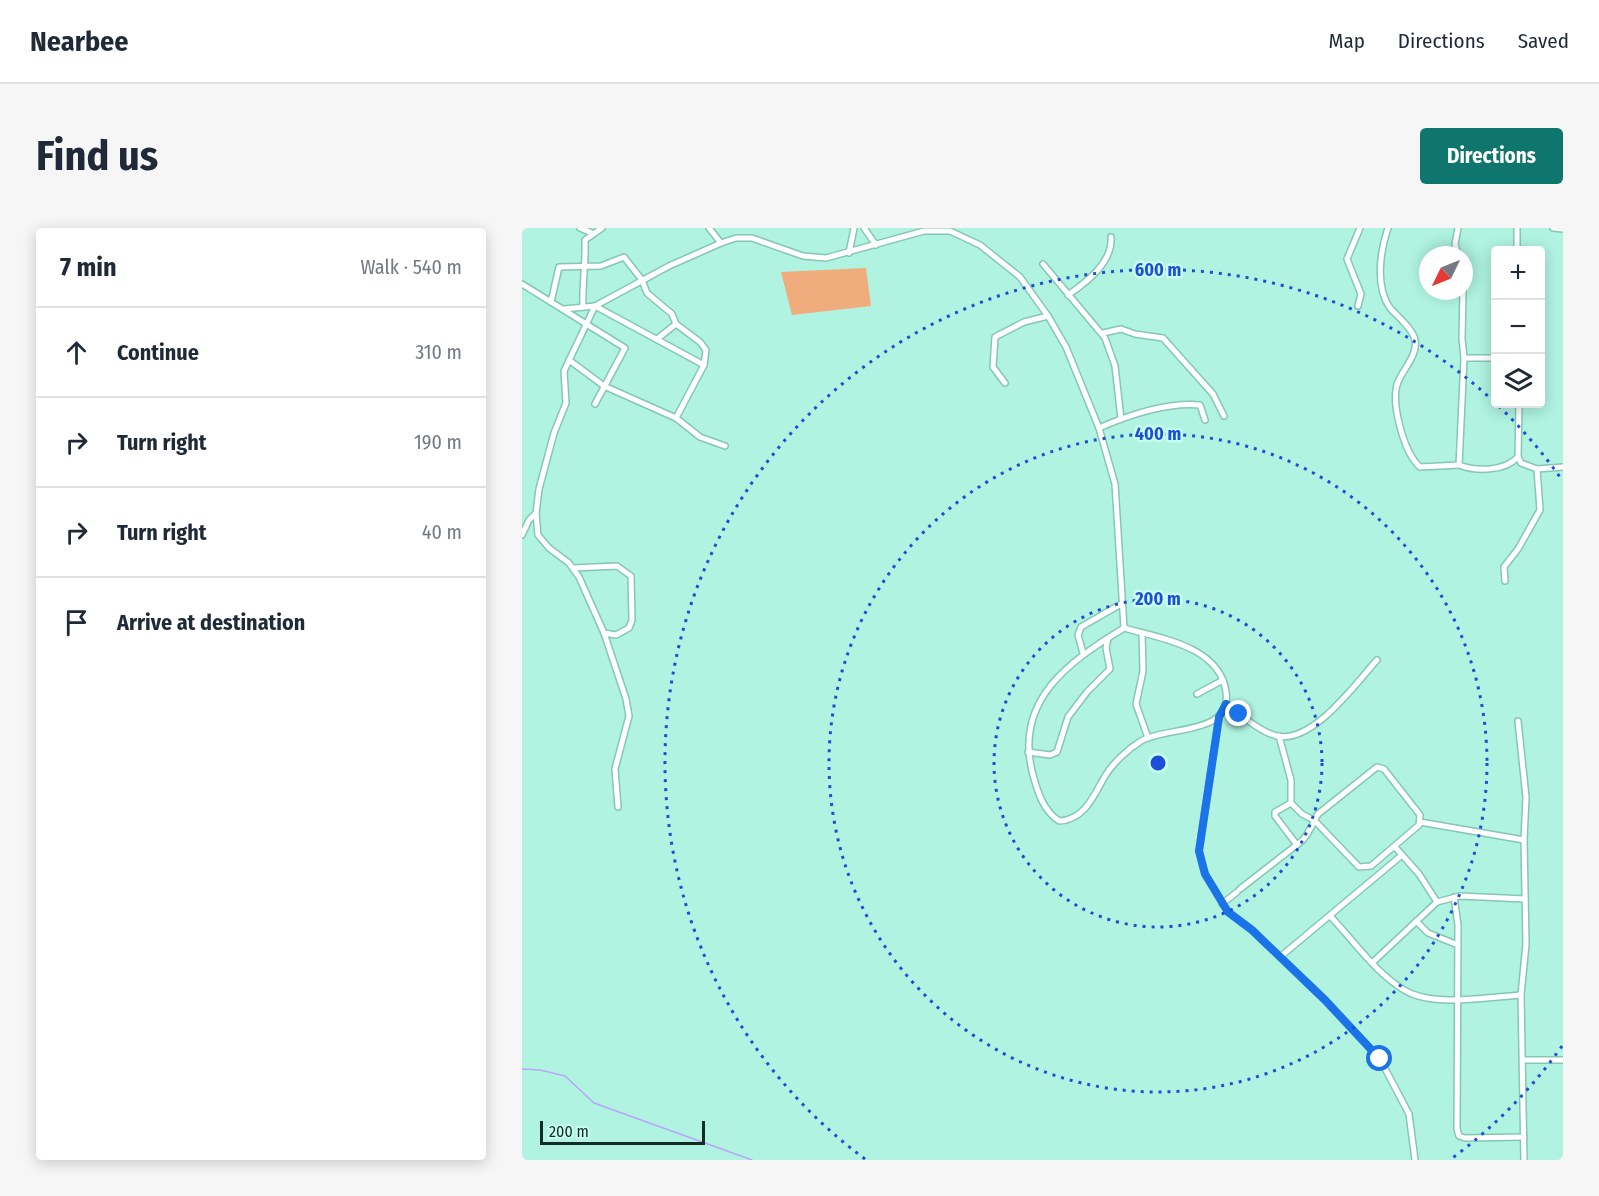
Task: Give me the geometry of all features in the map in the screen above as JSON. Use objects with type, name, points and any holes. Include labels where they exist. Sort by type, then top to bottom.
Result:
[{"type":"street","points":[[580,228],[592,233]]},
{"type":"street","points":[[584,307],[581,288],[586,267],[585,240],[602,228]]},
{"type":"street","points":[[710,228],[721,243]]},
{"type":"street","points":[[849,253],[855,228]]},
{"type":"street","points":[[864,228],[876,245]]},
{"type":"street","points":[[1358,306],[1360,294],[1347,259],[1360,228]]},
{"type":"street","points":[[1388,228],[1381,263],[1382,295],[1415,337],[1416,347],[1401,373],[1394,394],[1405,445],[1420,467],[1460,465],[1498,468],[1512,463],[1518,457]]},
{"type":"street","points":[[1456,246],[1458,228]]},
{"type":"street","points":[[1517,228],[1517,246]]},
{"type":"street","points":[[1553,228],[1563,229]]},
{"type":"street","points":[[563,309],[596,306],[642,280],[721,243],[745,237],[810,257],[826,258],[924,231],[950,231],[980,245],[1020,277],[1048,316],[1066,347],[1099,428],[1115,484],[1124,628]]},
{"type":"street","points":[[1068,295],[1090,279],[1099,268],[1112,246],[1110,237]]},
{"type":"street","points":[[552,302],[559,267],[604,265],[624,257],[642,280],[647,293],[672,314],[676,324],[704,346],[706,355],[704,365],[676,418]]},
{"type":"street","points":[[1042,264],[1103,333],[1115,366],[1121,419]]},
{"type":"street","points":[[522,284],[625,348],[595,404]]},
{"type":"street","points":[[1460,465],[1464,358],[1461,339],[1463,300]]},
{"type":"street","points":[[596,306],[586,322],[583,335],[563,376],[566,403],[551,443],[539,489],[536,513],[538,535],[549,548],[573,568],[604,633],[626,699],[629,716],[615,770],[618,807]]},
{"type":"street","points":[[596,306],[704,365]]},
{"type":"street","points":[[1005,383],[993,367],[995,337],[1014,326],[1048,316]]},
{"type":"street","points":[[657,339],[676,324]]},
{"type":"street","points":[[1103,333],[1121,329],[1135,334],[1163,338],[1213,394],[1224,416]]},
{"type":"street","points":[[1464,358],[1491,358]]},
{"type":"street","points":[[569,360],[604,386],[676,418],[699,437],[724,446]]},
{"type":"street","points":[[1099,428],[1121,419],[1191,404],[1200,405],[1205,420]]},
{"type":"street","points":[[1519,408],[1518,457],[1526,466],[1537,469],[1563,467]]},
{"type":"street","points":[[1505,581],[1504,567],[1518,549],[1540,510],[1537,469]]},
{"type":"street","points":[[522,535],[529,520],[536,513]]},
{"type":"street","points":[[573,568],[617,566],[631,576],[632,620],[629,628],[616,635],[604,633]]},
{"type":"street","points":[[1083,653],[1078,635],[1081,627],[1121,604]]},
{"type":"street","points":[[1219,717],[1205,724],[1148,738],[1125,754],[1106,775],[1092,802],[1067,821],[1059,821],[1045,808],[1037,791],[1028,752],[1028,742],[1037,705],[1057,676],[1083,653],[1124,628],[1178,643],[1200,654],[1222,680],[1226,704],[1219,717],[1199,851],[1205,874],[1222,904],[1280,957],[1380,1059],[1409,1114],[1414,1160]]},
{"type":"street","points":[[1143,633],[1143,671],[1137,704],[1148,738]]},
{"type":"street","points":[[1028,752],[1050,755],[1057,752],[1068,717],[1087,692],[1110,669],[1106,648],[1108,637]]},
{"type":"street","points":[[1280,736],[1319,723],[1377,660]]},
{"type":"street","points":[[1197,694],[1214,687],[1222,680]]},
{"type":"street","points":[[1222,904],[1297,845],[1311,830],[1314,820],[1363,776],[1377,767],[1384,769],[1392,779],[1420,815],[1420,822],[1413,832],[1395,847],[1371,866],[1364,868],[1314,820],[1302,814],[1291,803],[1291,780],[1280,736],[1226,704]]},
{"type":"street","points":[[1518,721],[1526,797],[1524,840],[1526,944],[1521,995],[1524,1060],[1522,1080],[1524,1160]]},
{"type":"street","points":[[1291,803],[1275,812],[1275,816],[1297,845]]},
{"type":"street","points":[[1420,822],[1524,840]]},
{"type":"street","points":[[1395,847],[1437,902]]},
{"type":"street","points":[[1280,957],[1331,917],[1402,855]]},
{"type":"street","points":[[1373,962],[1437,902],[1454,897],[1525,899]]},
{"type":"street","points":[[1454,897],[1458,945],[1455,1104],[1458,1133],[1465,1138],[1524,1137]]},
{"type":"street","points":[[1331,917],[1373,962],[1407,992],[1425,997],[1458,999],[1521,995]]},
{"type":"street","points":[[1416,921],[1428,933],[1458,945]]},
{"type":"street","points":[[1524,1060],[1563,1060]]},
{"type":"shaded area","points":[[866,268],[871,306],[792,315],[781,272]]},
{"type":"waterway","points":[[522,1069],[540,1070],[565,1076],[594,1103],[752,1160]]},
{"type":"route","points":[[1239,714],[1226,704],[1219,717],[1199,851],[1205,874],[1228,912],[1252,930],[1325,1000],[1380,1059]]}]
